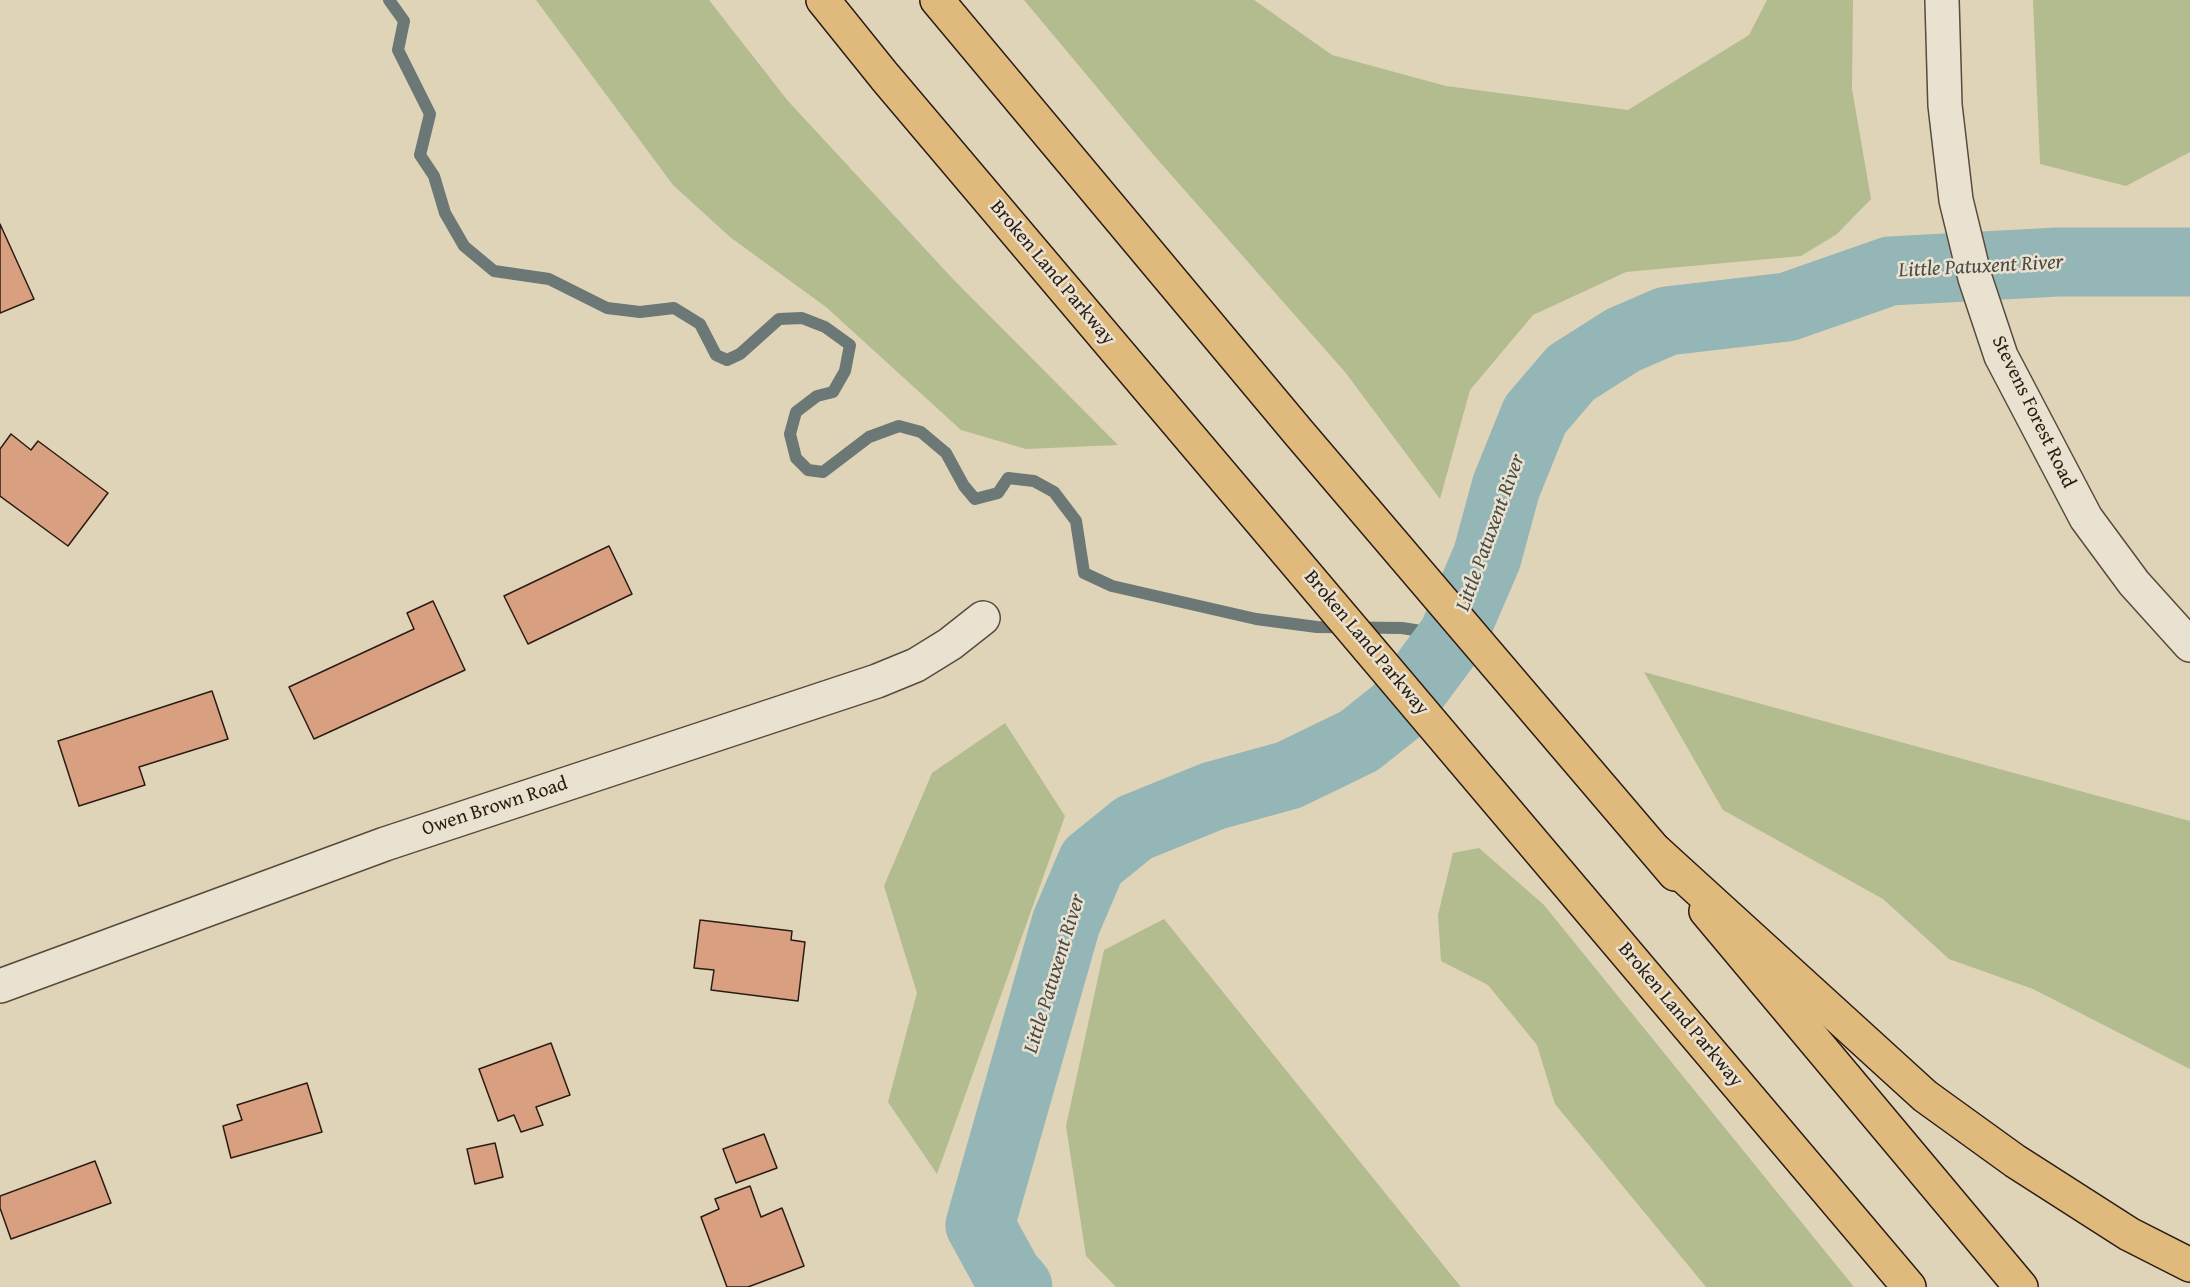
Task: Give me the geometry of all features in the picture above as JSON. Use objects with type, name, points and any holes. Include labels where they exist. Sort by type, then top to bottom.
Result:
[{"type":"main road","name":"Broken Land Parkway","points":[[823,0],[885,77],[1497,797],[1909,1287]]},
{"type":"main road","points":[[937,0],[1299,433],[1656,851],[2021,1287]]},
{"type":"main road","points":[[1656,851],[1925,1095],[2015,1161],[2100,1216],[2129,1234],[2190,1265]]},
{"type":"street","name":"Stevens Forest Road","points":[[1942,0],[1945,105],[1956,200],[1975,278],[2001,356],[2086,518],[2134,583],[2190,645]]},
{"type":"street","name":"Owen Brown Road","points":[[0,986],[385,844],[877,681],[916,665],[950,644],[983,618]]},
{"type":"green space","points":[[536,0],[709,0],[788,101],[952,278],[1118,445],[1026,449],[961,430],[826,307],[730,237],[673,185]]},
{"type":"green space","points":[[1024,0],[1254,0],[1332,55],[1446,86],[1628,110],[1749,35],[1767,0],[1853,0],[1852,89],[1871,199],[1837,234],[1801,256],[1626,272],[1533,315],[1470,390],[1440,499],[1345,372],[1151,152]]},
{"type":"green space","points":[[2033,0],[2190,0],[2190,152],[2126,186],[2040,164]]},
{"type":"green space","points":[[1644,672],[2190,821],[2190,1069],[2033,989],[1949,959],[1883,899],[1723,810]]},
{"type":"green space","points":[[1005,723],[1065,816],[937,1174],[888,1102],[917,993],[884,886],[932,773]]},
{"type":"green space","points":[[1479,848],[1544,905],[1854,1287],[1706,1287],[1555,1104],[1537,1045],[1488,985],[1441,961],[1438,915],[1453,853]]},
{"type":"green space","points":[[1164,919],[1461,1287],[1116,1287],[1086,1256],[1066,1126],[1104,950]]},
{"type":"building","points":[[0,224],[34,299],[0,313]]},
{"type":"building","points":[[11,434],[31,450],[38,441],[108,493],[68,546],[0,496],[0,449]]},
{"type":"building","points":[[609,546],[632,594],[528,644],[504,596]]},
{"type":"building","points":[[433,601],[465,670],[314,739],[289,687],[414,629],[407,613]]},
{"type":"building","points":[[212,691],[228,739],[139,767],[145,785],[79,806],[58,741]]},
{"type":"building","points":[[700,920],[792,931],[791,940],[805,942],[798,1001],[711,990],[714,970],[694,968]]},
{"type":"building","points":[[551,1043],[570,1095],[536,1107],[543,1125],[521,1132],[514,1115],[498,1121],[479,1069]]},
{"type":"building","points":[[307,1083],[322,1132],[231,1158],[223,1126],[242,1120],[237,1105]]},
{"type":"building","points":[[764,1134],[777,1168],[736,1183],[723,1149]]},
{"type":"building","points":[[495,1143],[503,1177],[475,1184],[467,1149]]},
{"type":"building","points":[[95,1161],[111,1203],[11,1239],[0,1208],[0,1196]]},
{"type":"building","points":[[750,1186],[761,1217],[782,1208],[804,1266],[748,1287],[727,1287],[701,1217],[719,1209],[715,1199]]},
{"type":"waterway","points":[[389,0],[404,21],[398,50],[430,114],[420,155],[434,176],[445,213],[464,246],[494,271],[549,279],[607,308],[640,312],[674,308],[700,324],[716,355],[727,360],[740,354],[779,319],[802,318],[825,327],[850,345],[845,371],[833,392],[817,396],[796,412],[790,434],[796,458],[808,470],[823,472],[869,437],[899,426],[921,432],[946,453],[964,486],[975,499],[998,493],[1008,478],[1034,481],[1054,492],[1076,521],[1084,573],[1112,586],[1256,619],[1317,627],[1402,628],[1453,636]]},
{"type":"waterway","name":"Little Patuxent River","points":[[1018,1287],[1008,1276],[980,1225],[1066,923],[1092,862],[1134,828],[1213,796],[1289,775],[1359,741],[1398,710],[1453,636],[1487,557],[1506,487],[1535,415],[1571,373],[1623,340],[1667,321],[1787,307],[1890,271],[2058,262],[2190,262]]}]
